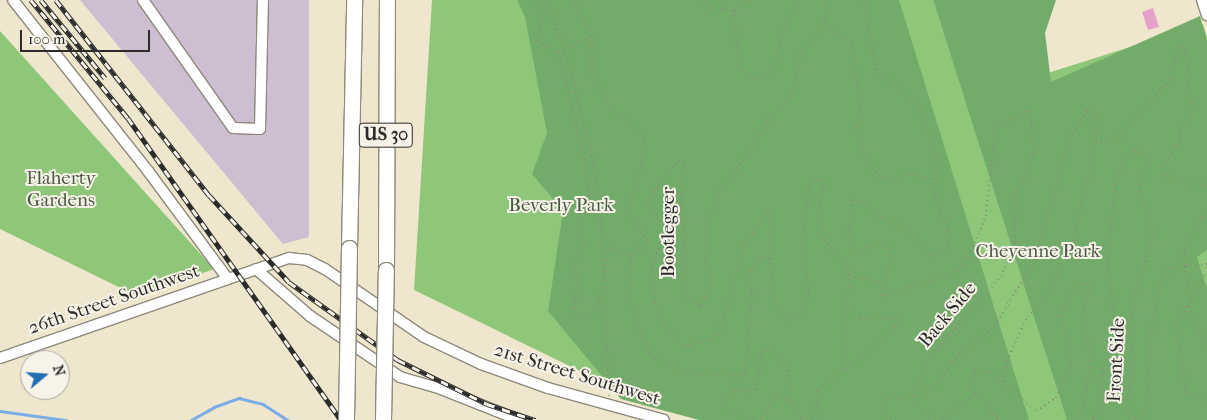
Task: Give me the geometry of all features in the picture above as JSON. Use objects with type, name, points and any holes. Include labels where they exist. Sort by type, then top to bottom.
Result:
[{"type":"highway","name":"US 30","points":[[346,420],[354,0]]},
{"type":"highway","name":"US 30","points":[[383,420],[386,270],[387,0]]},
{"type":"street","points":[[13,0],[148,171],[228,279]]},
{"type":"street","points":[[142,0],[233,128],[260,129],[263,0]]},
{"type":"street","points":[[1202,0],[1207,14]]},
{"type":"street","name":"21st Street Southwest","points":[[240,274],[289,258],[307,260],[325,269],[424,337],[481,364],[548,388],[664,420]]},
{"type":"street","points":[[256,269],[310,316],[400,378],[436,387],[519,420]]},
{"type":"street","name":"26th Street Southwest","points":[[0,358],[240,274]]},
{"type":"path","points":[[534,0],[545,11],[536,41],[559,52]]},
{"type":"path","points":[[548,0],[564,48],[593,162],[601,220],[610,404]]},
{"type":"path","points":[[574,0],[578,14],[592,36],[592,75],[613,112],[630,122],[644,137],[641,171],[630,200],[629,215],[648,242],[631,256],[629,301],[651,356],[688,373],[745,376],[752,295],[748,276],[760,258],[770,258],[774,304],[790,320],[801,315],[809,295],[802,247],[810,178],[824,180],[820,206],[822,235],[836,255],[847,264],[850,287],[843,304],[843,371]]},
{"type":"path","points":[[704,0],[711,8],[734,10],[748,0]]},
{"type":"path","points":[[734,10],[740,66],[749,77],[763,79],[776,66],[780,39],[799,0]]},
{"type":"path","points":[[827,0],[824,27],[852,42],[860,115],[855,126],[864,155],[878,176],[891,180],[908,174],[935,180]]},
{"type":"path","points":[[848,275],[883,284],[892,250],[880,242],[856,252],[848,236],[852,200],[864,203],[881,217],[910,231],[933,256],[947,248],[948,231],[935,200],[936,153],[914,102],[876,70],[864,0]]},
{"type":"path","name":"Bootlegger","points":[[770,258],[770,208],[744,246],[720,333],[709,340],[683,346],[668,331],[654,301],[653,263],[667,230],[646,204],[678,161],[684,162],[681,195],[686,260],[682,293],[700,306],[711,284],[706,258],[706,226],[719,193],[751,149],[767,121],[790,99],[801,52],[824,27]]},
{"type":"path","points":[[559,52],[592,36]]},
{"type":"path","points":[[1002,384],[1007,362],[1026,319],[1046,298],[1073,240],[1096,144],[1119,136],[1172,77],[1176,51],[1181,46],[1186,50],[1189,92],[1193,103],[1189,118],[1180,128],[1180,141],[1163,167],[1163,173],[1190,185],[1207,184]]},
{"type":"path","points":[[559,52],[586,165],[590,205],[579,228],[584,246],[572,268],[579,282],[574,308],[577,317],[588,318],[597,308],[609,248],[631,256]]},
{"type":"path","name":"Back Side","points":[[883,284],[881,296],[934,280],[965,266],[986,216],[995,127],[1028,111],[1034,154],[1016,196],[1014,243],[1002,275],[926,363],[912,397]]},
{"type":"path","name":"Back Side","points":[[912,397],[936,387],[959,353],[992,330],[1032,265],[1073,133],[1087,111],[1096,114],[1096,144]]},
{"type":"path","name":"Front Side","points":[[1093,420],[1101,410],[1102,368],[1116,330],[1108,267],[1115,185],[1122,162],[1134,151],[1149,156],[1139,191],[1154,232],[1136,289],[1130,334],[1135,365],[1127,400],[1129,420],[1146,415],[1151,335],[1158,290],[1170,268],[1184,266]]},
{"type":"path","points":[[1207,216],[1202,218],[1184,249],[1184,266],[1192,320],[1207,348]]},
{"type":"path","points":[[1184,266],[1207,264]]},
{"type":"path","points":[[1207,271],[1176,326],[1186,392],[1207,402]]},
{"type":"path","name":"Front Side","points":[[1002,384],[1036,411],[1056,398],[1071,362],[1067,336],[1059,316],[1076,285],[1090,283],[1083,312],[1091,360],[1081,420]]},
{"type":"path","points":[[754,420],[726,412],[721,400],[737,389],[744,392],[756,390],[762,352],[773,349],[789,370],[790,400],[805,420],[815,419],[818,391],[894,329],[901,318],[860,318],[843,304]]},
{"type":"path","points":[[997,420],[984,399],[970,391],[976,369],[994,373],[1002,384]]},
{"type":"path","points":[[942,420],[975,394]]},
{"type":"path","points":[[890,420],[884,414],[887,399],[912,397],[932,420]]},
{"type":"path","points":[[761,420],[774,398],[790,400]]},
{"type":"shaded area","points":[[80,0],[309,0],[309,237],[283,244]]},
{"type":"green space","points":[[432,0],[933,0],[965,99],[1203,24],[1207,37],[1207,420],[722,420],[623,392],[414,290]]},
{"type":"green space","name":"Beverly Park","points":[[517,0],[899,0],[1029,420],[699,420],[621,399],[548,311],[563,211],[532,174],[547,133],[525,17]]},
{"type":"green space","name":"Cheyenne Park","points":[[933,0],[1056,0],[1045,33],[1051,82],[1200,16],[1207,41],[1207,250],[1197,257],[1207,289],[1207,420],[1067,420]]},
{"type":"green space","name":"Flaherty Gardens","points":[[0,31],[214,269],[139,297],[0,229]]},
{"type":"building","points":[[1153,8],[1159,27],[1148,30],[1142,12]]},
{"type":"waterway","points":[[191,420],[214,407],[239,398],[263,404],[288,420]]},
{"type":"waterway","points":[[0,411],[66,420]]},
{"type":"railway","points":[[31,0],[128,118],[341,420]]},
{"type":"railway","points":[[41,0],[105,78]]},
{"type":"railway","points":[[56,0],[209,195],[289,282],[398,360],[487,404],[535,420]]}]
